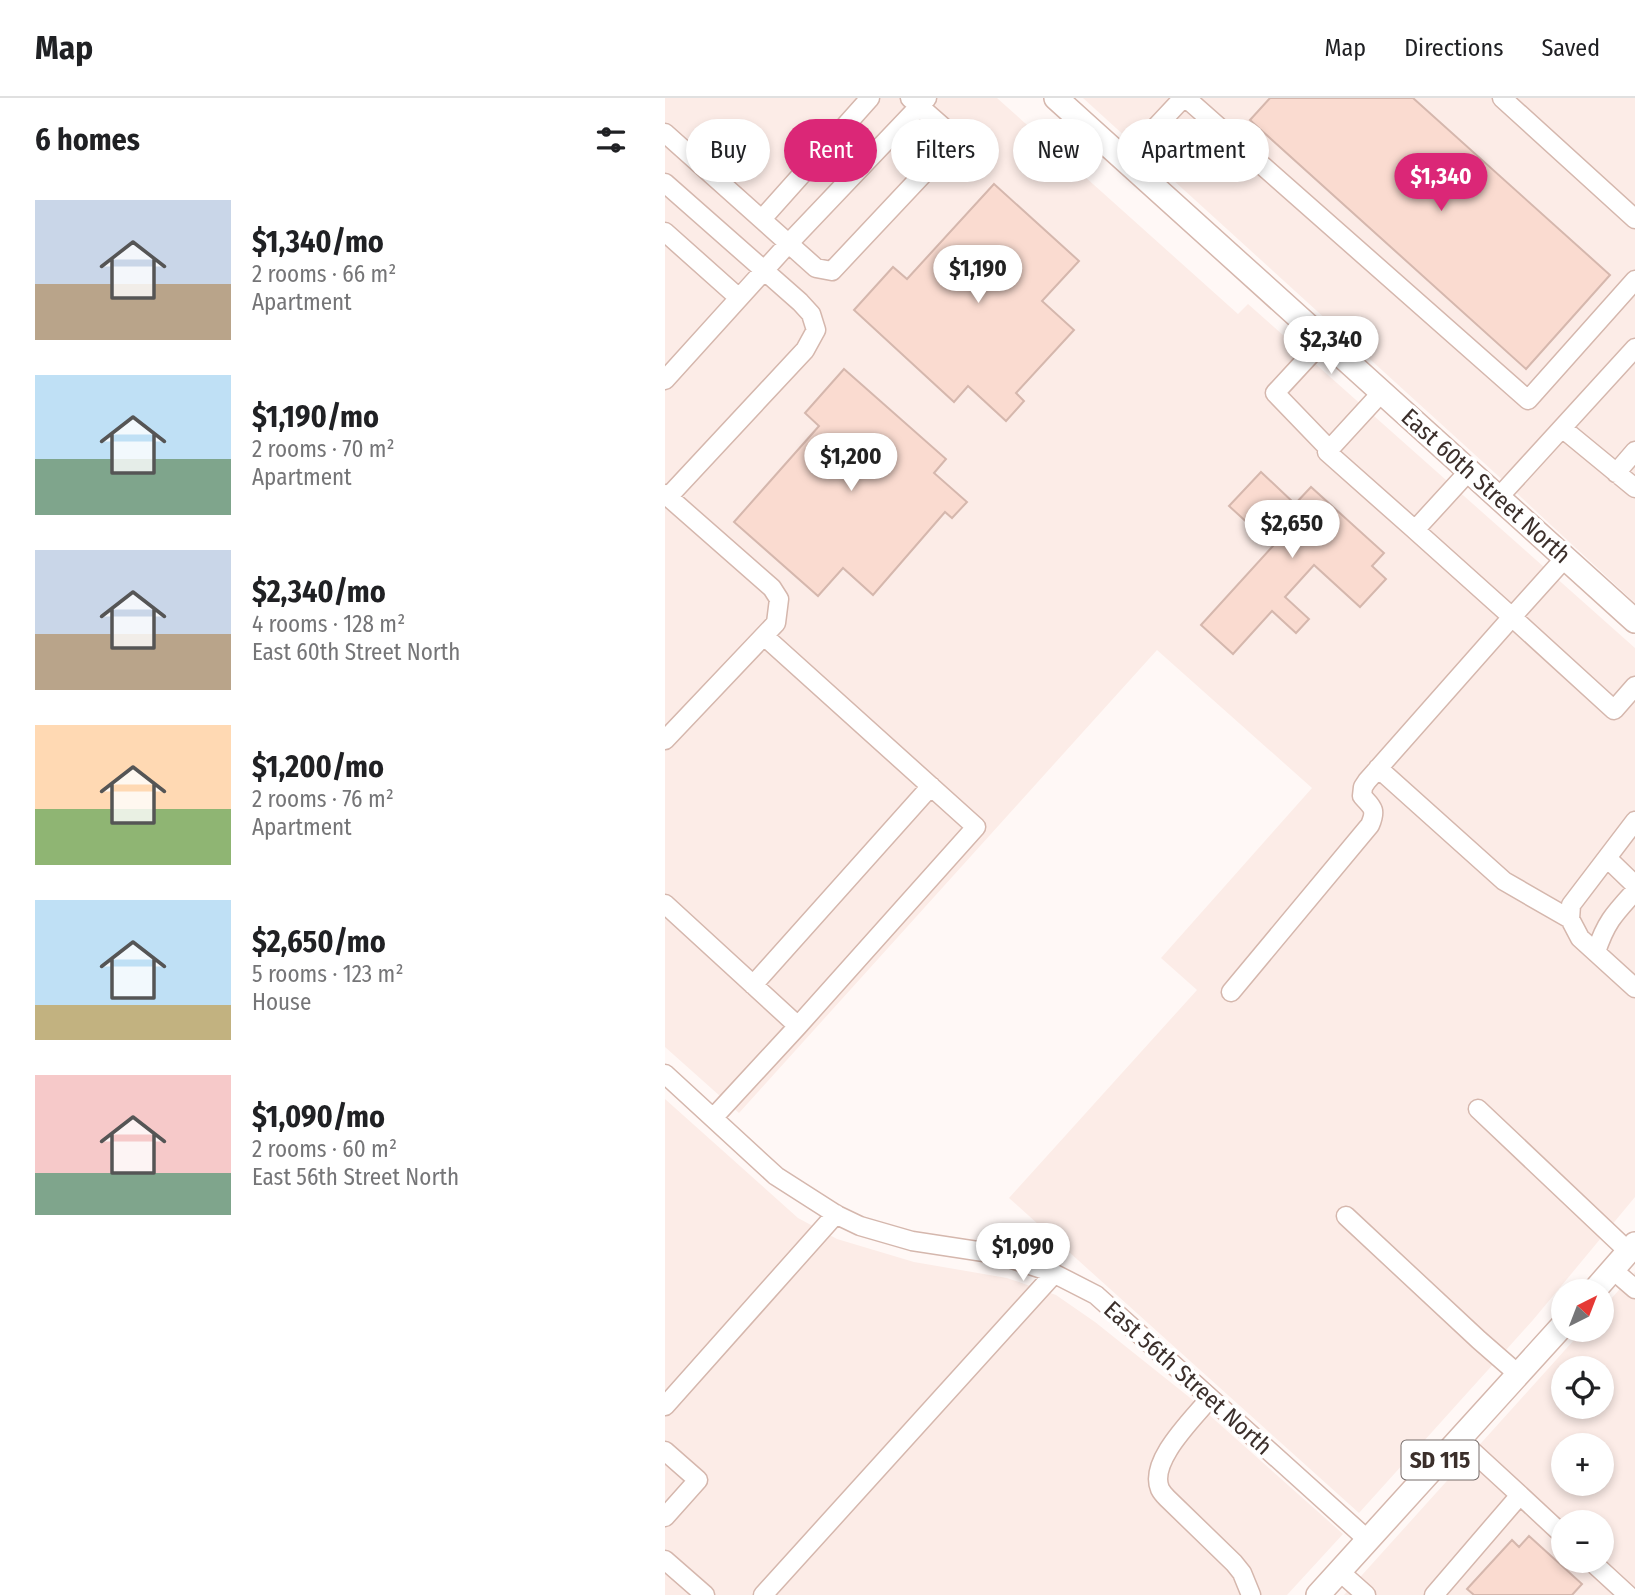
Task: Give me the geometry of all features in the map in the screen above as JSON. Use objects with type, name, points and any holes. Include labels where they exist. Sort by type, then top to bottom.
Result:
[{"type":"main road","name":"East 60th Street North","points":[[1056,98],[1117,153]]},
{"type":"main road","name":"East 60th Street North","points":[[1149,182],[1635,621]]},
{"type":"main road","points":[[1605,1279],[1632,1248]]},
{"type":"main road","name":"SD 115","points":[[1318,1595],[1551,1338]]},
{"type":"street","points":[[762,219],[870,98]]},
{"type":"street","points":[[1164,119],[1184,98],[1528,400],[1635,279]]},
{"type":"street","points":[[1502,98],[1635,219]]},
{"type":"street","points":[[665,133],[788,244],[816,268],[832,271],[942,154],[947,140],[943,127],[919,101],[788,244],[764,270],[665,380]]},
{"type":"street","points":[[665,183],[800,302],[811,314],[816,330],[805,350],[667,495],[772,588],[779,599],[779,608],[776,623],[665,740]]},
{"type":"street","points":[[665,232],[739,298]]},
{"type":"street","points":[[1324,340],[1275,393],[1329,449]]},
{"type":"street","points":[[1498,498],[1635,348]]},
{"type":"street","points":[[1382,392],[1327,452],[1614,710],[1635,686]]},
{"type":"street","points":[[1562,428],[1635,488]]},
{"type":"street","points":[[1616,473],[1635,451]]},
{"type":"street","points":[[1415,530],[1469,471]]},
{"type":"street","points":[[1231,992],[1370,825],[1373,808],[1362,796],[1363,787],[1565,558]]},
{"type":"street","points":[[713,1118],[977,827],[764,636]]},
{"type":"street","points":[[1378,768],[1504,881],[1570,919]]},
{"type":"street","points":[[753,985],[931,786]]},
{"type":"street","points":[[1635,821],[1571,905],[1570,919],[1580,938],[1635,988]]},
{"type":"street","points":[[1607,858],[1635,886]]},
{"type":"street","points":[[1595,952],[1611,918],[1632,901]]},
{"type":"street","points":[[665,904],[799,1026]]},
{"type":"street","name":"East 56th Street North","points":[[667,1080],[776,1176],[836,1214],[860,1226],[912,1241],[997,1254],[1054,1274],[1096,1295],[1368,1540]]},
{"type":"street","points":[[1478,1109],[1632,1248]]},
{"type":"street","points":[[665,1406],[836,1214]]},
{"type":"street","points":[[1346,1216],[1518,1374]]},
{"type":"street","points":[[1613,1270],[1635,1289]]},
{"type":"street","points":[[762,1595],[1054,1274]]},
{"type":"street","points":[[1210,1398],[1165,1456],[1159,1469],[1158,1481],[1160,1490],[1167,1498],[1234,1563],[1242,1573],[1251,1595]]},
{"type":"street","points":[[1459,1439],[1551,1524]]},
{"type":"street","points":[[665,1517],[698,1480],[666,1454]]},
{"type":"street","points":[[1434,1595],[1520,1495]]},
{"type":"street","points":[[665,1560],[705,1595]]},
{"type":"street","points":[[1339,1572],[1366,1595]]},
{"type":"street","points":[[1604,1573],[1628,1595]]},
{"type":"shaded area","points":[[665,98],[997,98],[1020,119],[1013,119],[1013,182],[1091,182],[1238,314],[1248,304],[1635,648],[1635,1197],[1567,1279],[1551,1279],[1551,1298],[1359,1513],[1009,1198],[1197,990],[1161,958],[1312,788],[1157,650],[739,1113],[665,1047]]},
{"type":"shaded area","points":[[1083,98],[1635,98],[1635,603],[1175,182],[1269,182],[1269,119],[1117,119],[1117,129]]},
{"type":"shaded area","points":[[665,1099],[798,1218],[837,1239],[914,1262],[1007,1278],[1056,1295],[1095,1322],[1189,1397],[1343,1534],[1287,1595],[665,1595]]},
{"type":"shaded area","points":[[1635,1272],[1635,1595],[1344,1595],[1551,1365],[1551,1419],[1614,1419],[1614,1356],[1560,1356],[1572,1342],[1614,1342],[1614,1295]]},
{"type":"building","points":[[1270,98],[1413,98],[1610,275],[1526,369],[1269,137],[1269,119],[1251,119]]},
{"type":"building","points":[[994,184],[1079,261],[1042,301],[1074,330],[1016,393],[1024,401],[1006,421],[968,386],[954,402],[854,310],[893,267],[907,279]]},
{"type":"building","points":[[844,369],[946,459],[934,473],[967,502],[952,518],[945,512],[873,595],[843,568],[818,596],[734,522],[819,426],[805,413]]},
{"type":"building","points":[[1261,472],[1295,504],[1311,487],[1384,553],[1372,566],[1386,579],[1360,607],[1314,565],[1285,597],[1309,619],[1296,633],[1272,611],[1233,654],[1201,625],[1273,546],[1229,506]]},
{"type":"building","points":[[1529,1536],[1551,1556],[1551,1573],[1570,1573],[1582,1584],[1572,1595],[1474,1595],[1467,1589],[1512,1540],[1519,1547]]}]
